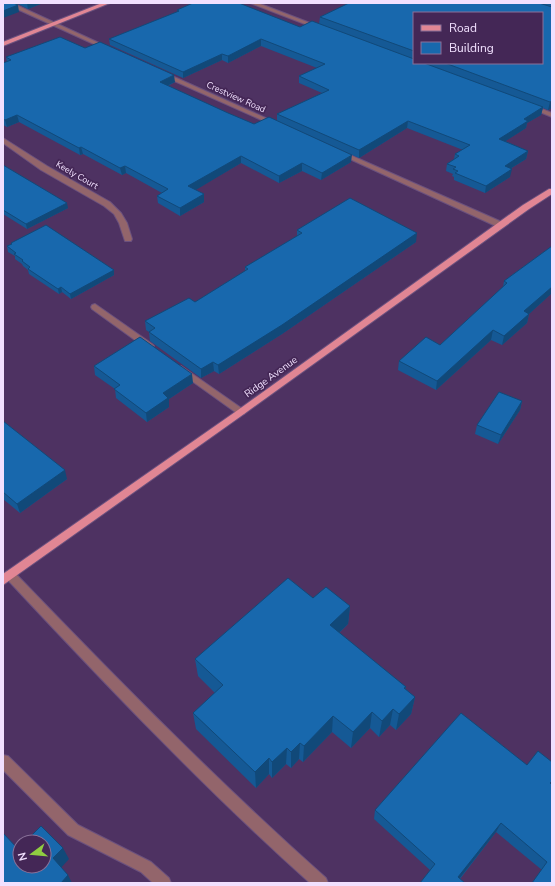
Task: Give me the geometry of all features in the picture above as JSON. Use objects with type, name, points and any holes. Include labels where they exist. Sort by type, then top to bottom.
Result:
[{"type":"main road","points":[[3,44],[107,3]]},
{"type":"main road","name":"Ridge Avenue","points":[[7,577],[242,412],[501,225],[552,191]]},
{"type":"street","points":[[7,3],[117,53]]},
{"type":"street","points":[[253,3],[328,31]]},
{"type":"street","name":"Crestview Road","points":[[158,72],[282,127]]},
{"type":"street","points":[[523,104],[552,115]]},
{"type":"street","name":"Keely Court","points":[[3,140],[44,168],[107,204],[117,213],[128,239]]},
{"type":"street","points":[[333,150],[501,225]]},
{"type":"street","points":[[95,307],[158,353]]},
{"type":"street","points":[[171,362],[242,412]]},
{"type":"street","points":[[7,577],[170,742],[321,883]]},
{"type":"street","points":[[3,761],[72,830],[146,867],[164,883]]},
{"type":"building","points":[[3,3],[13,3],[18,5],[3,11]]},
{"type":"building","points":[[193,3],[239,3],[300,27],[312,21],[413,59],[413,64],[427,64],[543,107],[524,119],[528,121],[499,139],[528,151],[505,166],[512,169],[486,186],[455,173],[458,171],[453,169],[456,167],[447,164],[459,156],[455,154],[470,145],[408,121],[359,150],[277,114],[329,90],[299,76],[325,64],[261,39],[228,56],[222,54],[183,72],[109,39],[179,11],[177,10]]},
{"type":"building","points":[[349,3],[539,3],[552,7],[552,101],[550,102],[448,64],[543,64],[543,12],[413,12],[413,51],[320,17]]},
{"type":"building","points":[[60,37],[85,48],[100,42],[174,75],[160,82],[228,113],[254,124],[269,117],[352,155],[322,173],[302,163],[279,176],[241,156],[188,186],[204,194],[180,208],[157,196],[168,189],[125,166],[120,168],[17,115],[5,120],[3,119],[3,63],[11,60],[6,57]]},
{"type":"building","points":[[3,165],[67,203],[26,224],[3,210]]},
{"type":"building","points":[[350,198],[417,233],[282,325],[218,365],[213,362],[201,369],[149,332],[155,328],[145,321],[189,298],[195,302],[248,269],[245,267],[302,233],[297,230]]},
{"type":"building","points":[[46,225],[114,270],[70,294],[61,287],[58,289],[28,269],[30,267],[7,246]]},
{"type":"building","points":[[552,246],[552,287],[524,311],[529,314],[504,336],[493,330],[437,381],[399,361],[426,337],[440,345],[507,283],[504,281]]},
{"type":"building","points":[[140,337],[192,374],[163,393],[168,398],[146,413],[114,389],[120,385],[94,366]]},
{"type":"building","points":[[499,392],[522,401],[501,435],[477,425]]},
{"type":"building","points":[[3,421],[65,470],[17,504],[3,492]]},
{"type":"building","points":[[288,578],[313,598],[326,587],[350,606],[330,625],[406,687],[404,688],[415,697],[399,714],[393,709],[382,721],[372,712],[353,732],[333,716],[304,746],[300,743],[291,752],[287,748],[272,762],[269,758],[255,772],[193,713],[223,685],[195,659]]},
{"type":"building","points":[[461,713],[527,765],[538,751],[552,762],[552,781],[550,783],[552,785],[552,883],[532,883],[547,862],[501,823],[458,877],[465,883],[420,883],[435,864],[375,810]]},
{"type":"building","points":[[41,826],[49,834],[33,834]]},
{"type":"building","points":[[3,833],[12,843],[12,874],[52,874],[52,837],[63,848],[53,858],[68,875],[61,883],[3,883]]}]
